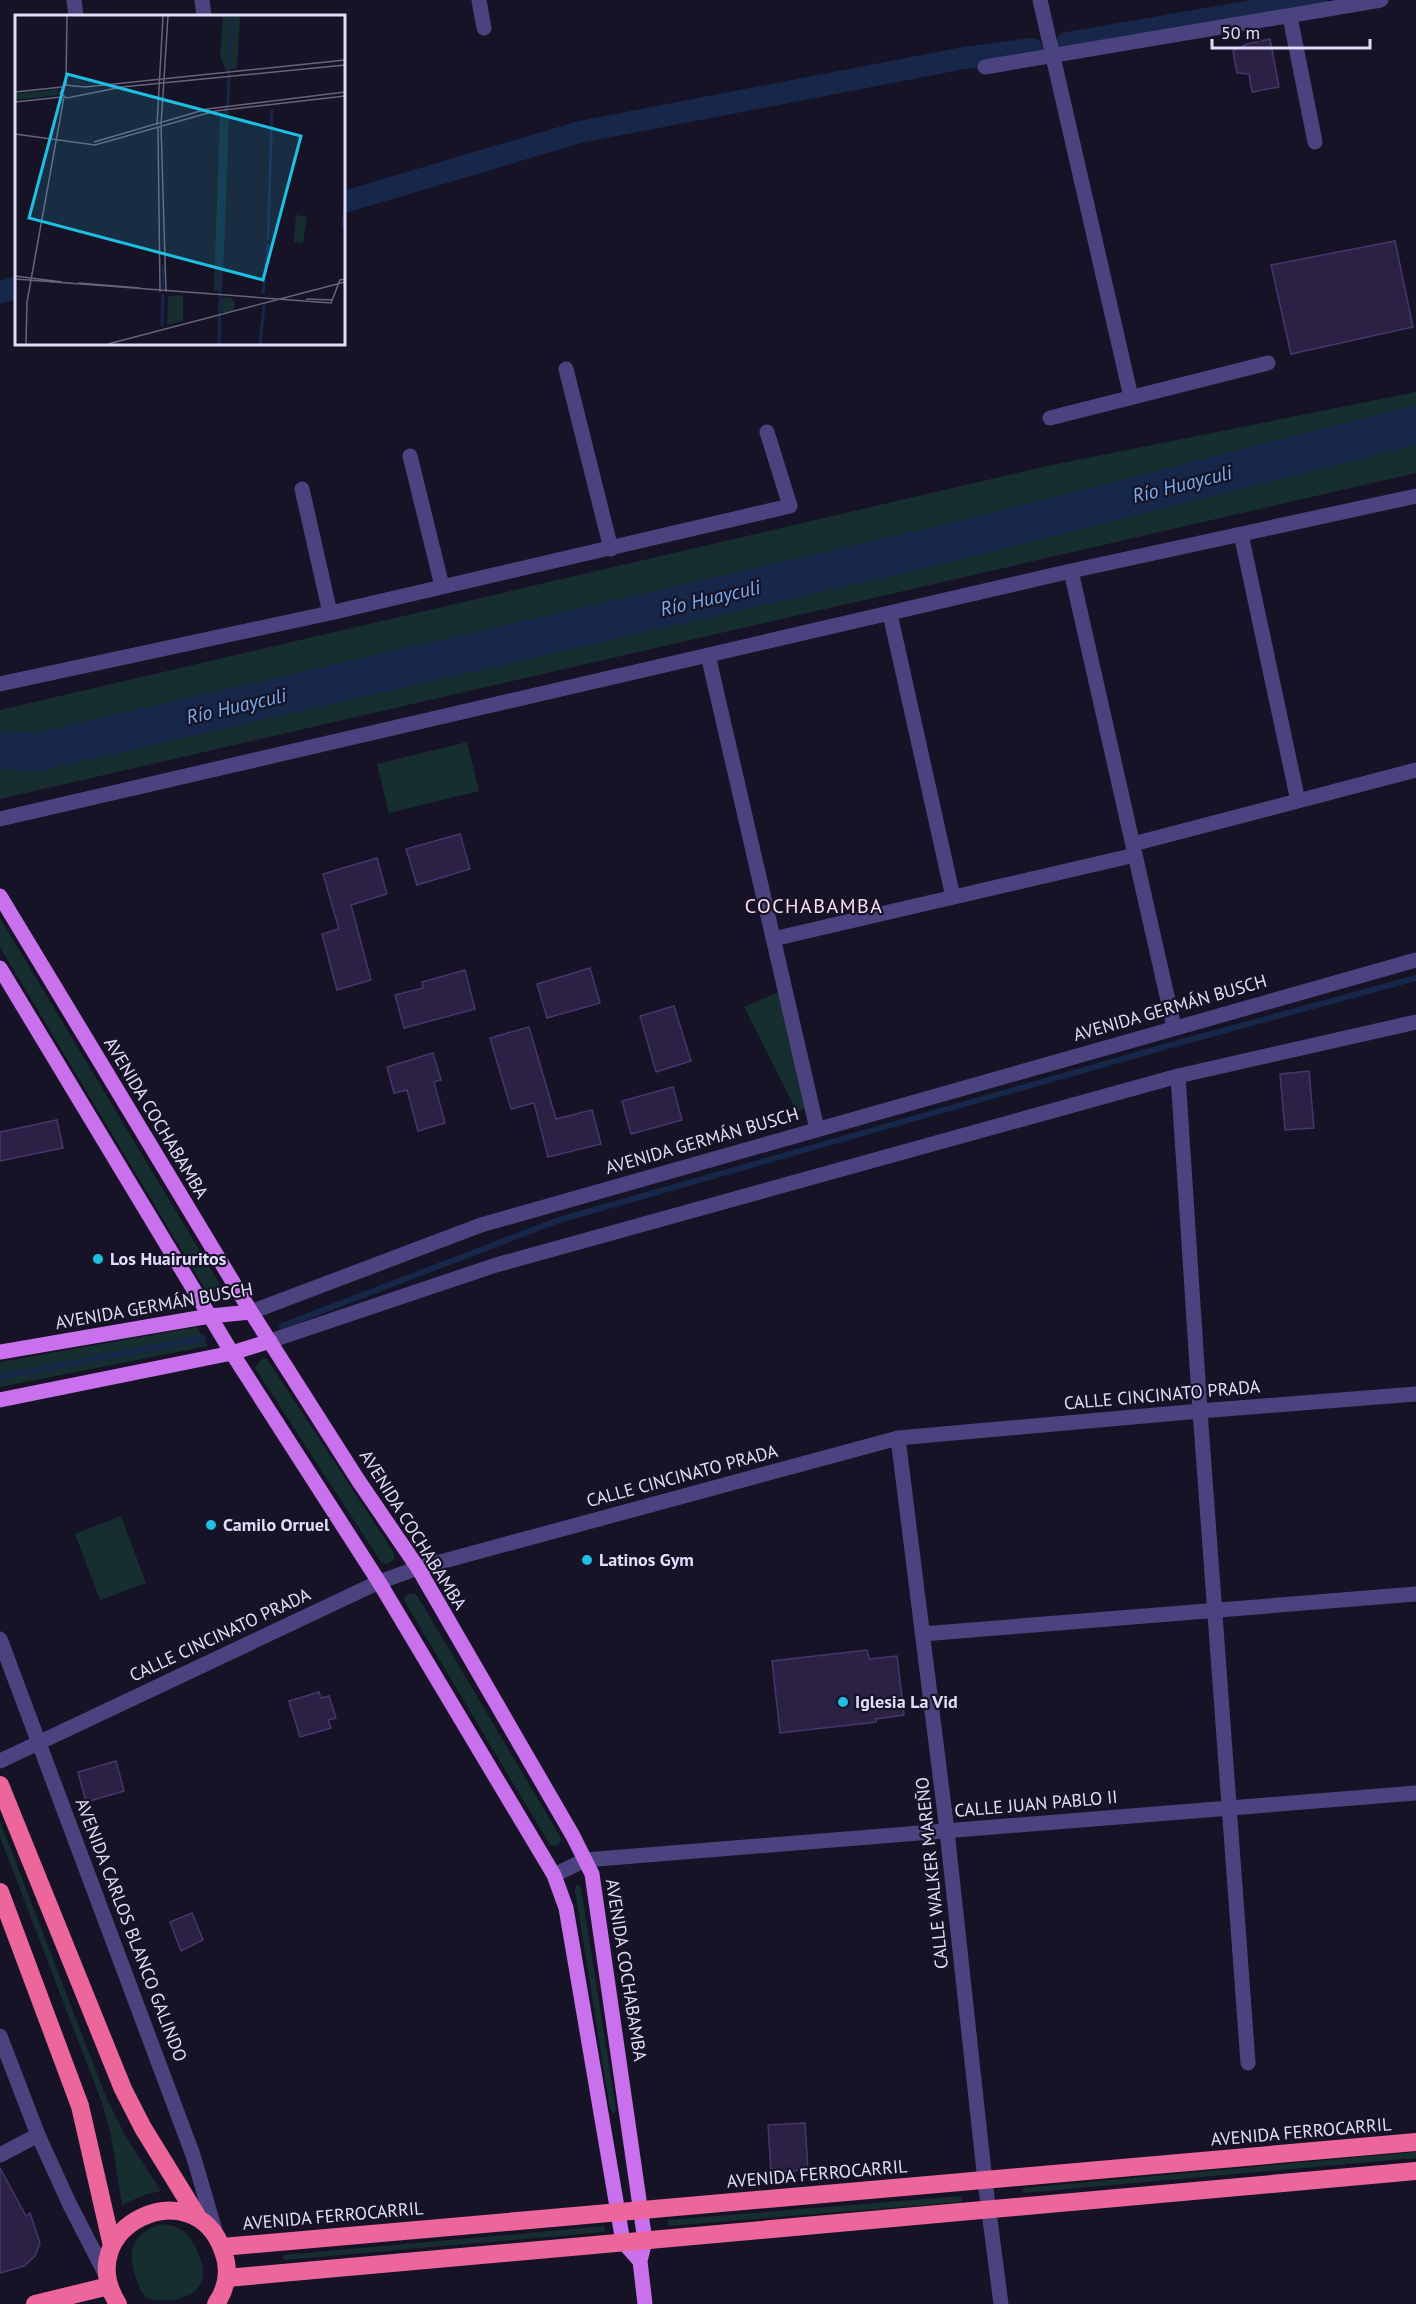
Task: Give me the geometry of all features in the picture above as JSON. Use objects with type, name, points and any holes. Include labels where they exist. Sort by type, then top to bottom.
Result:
[{"type":"highway","points":[[0,1785],[123,2089],[143,2128],[199,2219],[219,2242],[226,2262],[224,2295],[623,2242],[1416,2171]]},
{"type":"highway","points":[[0,1892],[80,2106],[112,2246]]},
{"type":"highway","name":"AVENIDA FERROCARRIL","points":[[219,2242],[985,2181],[1416,2142]]},
{"type":"highway","points":[[118,2304],[109,2282],[108,2262],[112,2246],[129,2224],[154,2211],[182,2212],[199,2219]]},
{"type":"highway","points":[[34,2304],[109,2282]]},
{"type":"main road","name":"AVENIDA COCHABAMBA","points":[[0,896],[250,1312],[358,1480],[418,1568],[592,1874],[645,2241]]},
{"type":"main road","points":[[0,968],[232,1353],[380,1582],[554,1875],[566,1908],[623,2242],[640,2261]]},
{"type":"main road","name":"AVENIDA GERMÁN BUSCH","points":[[0,1352],[210,1316],[250,1312]]},
{"type":"main road","points":[[0,1400],[232,1353],[270,1341]]},
{"type":"main road","points":[[645,2241],[640,2261],[645,2304]]},
{"type":"street","points":[[74,0],[76,15]]},
{"type":"street","points":[[202,0],[204,15]]},
{"type":"street","points":[[479,0],[484,28]]},
{"type":"street","points":[[1040,0],[1131,397]]},
{"type":"street","points":[[986,67],[1381,0]]},
{"type":"street","points":[[1290,17],[1315,142]]},
{"type":"street","points":[[1050,418],[1268,363]]},
{"type":"street","points":[[566,369],[611,549]]},
{"type":"street","points":[[0,684],[330,613],[790,506],[767,432]]},
{"type":"street","points":[[410,456],[442,586]]},
{"type":"street","points":[[302,489],[330,613]]},
{"type":"street","points":[[0,819],[1071,571],[1416,496]]},
{"type":"street","points":[[1241,534],[1298,801]]},
{"type":"street","points":[[1071,571],[1174,1027]]},
{"type":"street","points":[[890,614],[953,897]]},
{"type":"street","points":[[708,656],[817,1129]]},
{"type":"street","points":[[773,939],[953,897],[1134,850],[1298,801],[1416,770]]},
{"type":"street","name":"AVENIDA GERMÁN BUSCH","points":[[250,1312],[481,1225],[1416,960]]},
{"type":"street","points":[[270,1341],[496,1265],[1178,1076],[1416,1022]]},
{"type":"street","points":[[1178,1076],[1248,2063]]},
{"type":"street","name":"CALLE CINCINATO PRADA","points":[[0,1761],[380,1582],[418,1568],[897,1438],[1416,1394]]},
{"type":"street","name":"CALLE WALKER MAREÑO","points":[[897,1438],[947,1831],[988,2210],[1001,2304]]},
{"type":"street","points":[[922,1634],[1416,1594]]},
{"type":"street","name":"AVENIDA CARLOS BLANCO GALINDO","points":[[0,1639],[193,2155],[219,2242]]},
{"type":"street","name":"CALLE JUAN PABLO II","points":[[554,1875],[585,1860],[1416,1793]]},
{"type":"street","points":[[0,2036],[38,2135],[109,2282]]},
{"type":"street","points":[[0,2155],[38,2135]]},
{"type":"green space","points":[[1416,392],[1416,473],[0,799],[0,710],[1047,466]]},
{"type":"green space","points":[[467,742],[479,791],[389,813],[377,764]]},
{"type":"green space","points":[[0,918],[224,1291],[222,1299],[216,1301],[211,1299],[0,947]]},
{"type":"green space","points":[[781,991],[807,1106],[797,1112],[744,1007]]},
{"type":"green space","points":[[197,1327],[208,1346],[0,1387],[0,1362]]},
{"type":"green space","points":[[262,1358],[267,1359],[394,1553],[394,1560],[386,1565],[381,1562],[255,1368]]},
{"type":"green space","points":[[121,1516],[146,1583],[100,1600],[75,1534]]},
{"type":"green space","points":[[414,1593],[561,1838],[560,1843],[555,1846],[550,1845],[406,1604],[404,1598]]},
{"type":"green space","points":[[0,1821],[106,2097],[126,2137],[161,2191],[144,2195],[122,2205],[110,2130],[102,2103],[0,1837]]},
{"type":"green space","points":[[577,1884],[581,1888],[616,2109],[614,2114],[610,2109],[575,1890]]},
{"type":"green space","points":[[1416,2152],[1416,2158],[1023,2193],[1023,2188]]},
{"type":"green space","points":[[961,2196],[962,2202],[668,2226],[668,2220]]},
{"type":"green space","points":[[161,2224],[180,2229],[188,2236],[195,2246],[203,2269],[201,2283],[196,2290],[173,2300],[147,2298],[139,2286],[133,2268],[134,2244],[144,2232]]},
{"type":"green space","points":[[604,2226],[605,2232],[284,2260],[283,2255]]},
{"type":"building","points":[[1270,39],[1279,87],[1252,92],[1249,74],[1237,73],[1233,51],[1247,44]]},
{"type":"building","points":[[1395,241],[1413,327],[1291,354],[1271,265]]},
{"type":"building","points":[[460,834],[470,869],[417,885],[406,849]]},
{"type":"building","points":[[377,858],[387,894],[351,905],[371,980],[337,990],[322,934],[339,929],[323,874]]},
{"type":"building","points":[[590,968],[600,1003],[547,1018],[537,984]]},
{"type":"building","points":[[465,970],[475,1009],[404,1028],[395,995],[423,988],[422,982]]},
{"type":"building","points":[[674,1006],[691,1061],[656,1072],[640,1016]]},
{"type":"building","points":[[529,1027],[556,1119],[592,1110],[601,1144],[548,1157],[534,1103],[511,1109],[490,1038]]},
{"type":"building","points":[[433,1053],[441,1080],[434,1082],[445,1123],[418,1131],[407,1090],[394,1093],[387,1067]]},
{"type":"building","points":[[1309,1071],[1314,1128],[1285,1130],[1280,1074]]},
{"type":"building","points":[[673,1087],[682,1120],[631,1134],[622,1101]]},
{"type":"building","points":[[57,1120],[63,1148],[0,1161],[0,1132]]},
{"type":"building","name":"Iglesia La Vid","points":[[867,1650],[869,1659],[897,1656],[904,1715],[876,1719],[876,1722],[780,1733],[772,1661]]},
{"type":"building","points":[[319,1692],[321,1698],[329,1696],[336,1718],[328,1720],[331,1728],[300,1737],[289,1701]]},
{"type":"building","points":[[116,1761],[124,1791],[86,1802],[78,1772]]},
{"type":"building","points":[[192,1913],[203,1940],[181,1951],[170,1922]]},
{"type":"building","points":[[805,2123],[808,2170],[771,2172],[768,2125]]},
{"type":"building","points":[[0,2168],[26,2216],[30,2213],[40,2243],[35,2256],[24,2266],[0,2273]]},
{"type":"waterway","points":[[1067,43],[1316,0]]},
{"type":"waterway","points":[[345,202],[580,132],[964,58],[1032,49]]},
{"type":"waterway","points":[[0,292],[15,288]]},
{"type":"waterway","name":"Río Huayculi","points":[[0,750],[37,752],[945,544],[1416,425]]},
{"type":"waterway","points":[[282,1326],[559,1220],[1178,1043],[1416,978]]},
{"type":"waterway","points":[[0,1377],[203,1338]]},
{"type":"place","name":"Los Huairuritos","points":[[98,1259]]},
{"type":"place","name":"Camilo Orruel","points":[[211,1525]]},
{"type":"place","name":"Latinos Gym","points":[[587,1560]]},
{"type":"place","name":"Iglesia La Vid","points":[[843,1702]]},
{"type":"district","name":"COCHABAMBA","points":[[814,906]]}]
